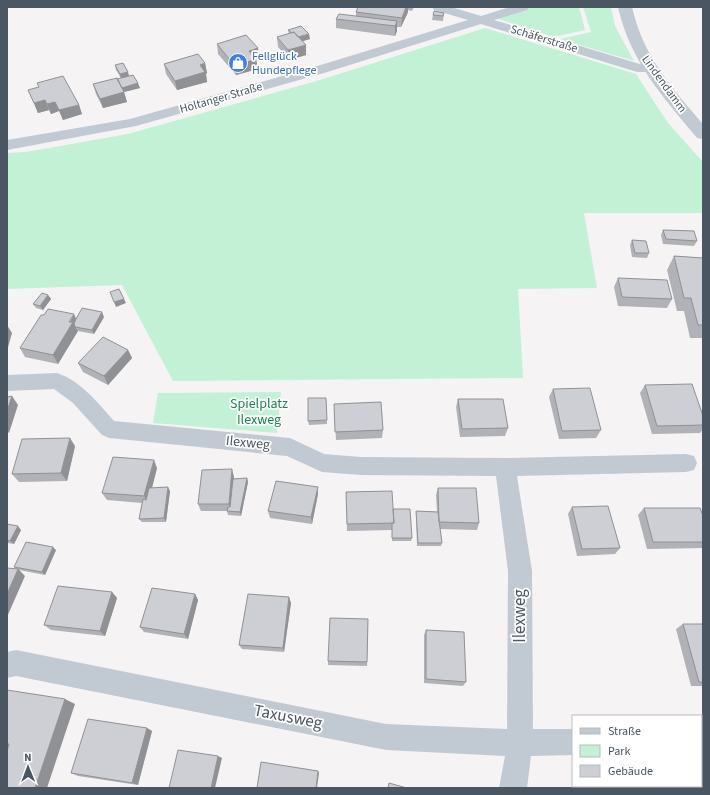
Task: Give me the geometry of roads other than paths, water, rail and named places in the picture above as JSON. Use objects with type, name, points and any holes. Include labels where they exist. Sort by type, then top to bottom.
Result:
[{"type":"street","name":"Schäferstraße","points":[[438,7],[642,69],[650,69]]},
{"type":"street","name":"Holtanger Straße","points":[[7,145],[131,123],[319,70],[523,7]]},
{"type":"street","name":"Lindendamm","points":[[625,7],[628,23],[634,38],[650,69],[703,134]]},
{"type":"street","name":"Ilexweg","points":[[7,383],[57,381],[80,397],[110,428],[290,447],[322,463],[361,466],[505,466],[686,463]]},
{"type":"street","name":"Ilexweg","points":[[505,466],[520,571],[520,743],[513,788]]},
{"type":"street","name":"Taxusweg","points":[[7,665],[16,663],[386,737],[520,743],[572,742]]},
{"type":"place","name":"Fellglück Hundepflege","points":[[238,63]]},
{"type":"park label","name":"Spielplatz Ilexweg","points":[[259,412]]}]
